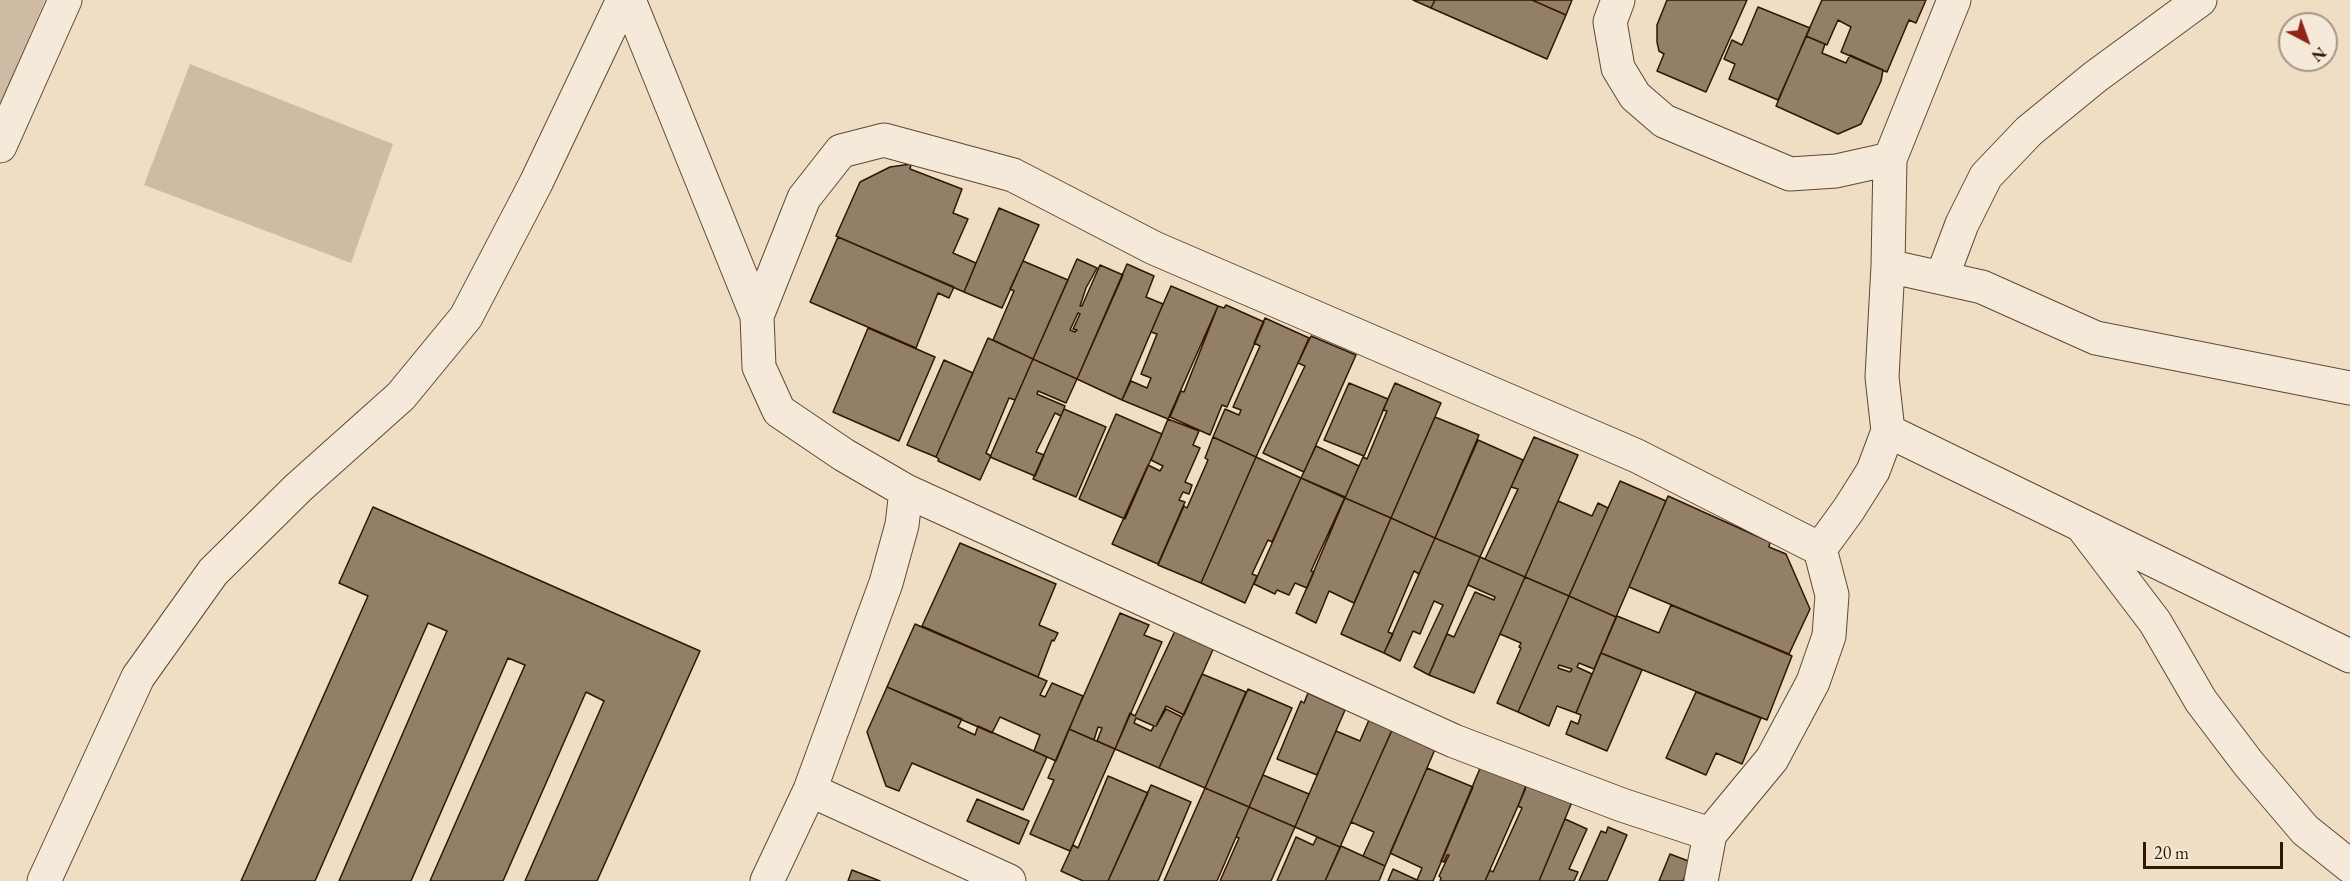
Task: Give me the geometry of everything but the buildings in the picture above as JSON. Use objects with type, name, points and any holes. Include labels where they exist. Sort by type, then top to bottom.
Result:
[{"type":"street","points":[[0,146],[65,0]]},
{"type":"street","points":[[44,881],[138,677],[213,572],[298,488],[401,396],[466,318],[536,183],[623,0]]},
{"type":"street","points":[[629,0],[757,316],[759,367],[779,411],[844,455],[906,490],[1455,741],[1622,805],[1710,834]]},
{"type":"street","points":[[1618,0],[1610,22],[1618,68],[1635,96],[1664,121],[1790,174],[1836,171],[1890,159]]},
{"type":"street","points":[[1820,549],[1850,509],[1873,471],[1888,431],[1882,377],[1888,266],[1890,159],[1954,0]]},
{"type":"street","points":[[1942,278],[1962,224],[1986,176],[2029,131],[2095,77],[2200,0]]},
{"type":"street","points":[[757,316],[804,198],[841,151],[884,140],[1013,175],[1154,248],[1637,456],[1820,549],[1833,595],[1829,636],[1813,682],[1772,759],[1710,834],[1701,881]]},
{"type":"street","points":[[1888,266],[1982,287],[2096,338],[2350,388]]},
{"type":"street","points":[[1888,431],[2350,656]]},
{"type":"street","points":[[767,881],[810,790],[886,583],[902,525],[906,490]]},
{"type":"street","points":[[2082,526],[2155,622],[2201,701],[2248,763],[2306,830],[2350,866]]},
{"type":"street","points":[[810,790],[1009,881]]},
{"type":"shaded area","points":[[0,0],[45,0],[0,105]]},
{"type":"shaded area","points":[[190,64],[393,144],[351,263],[144,185]]}]
